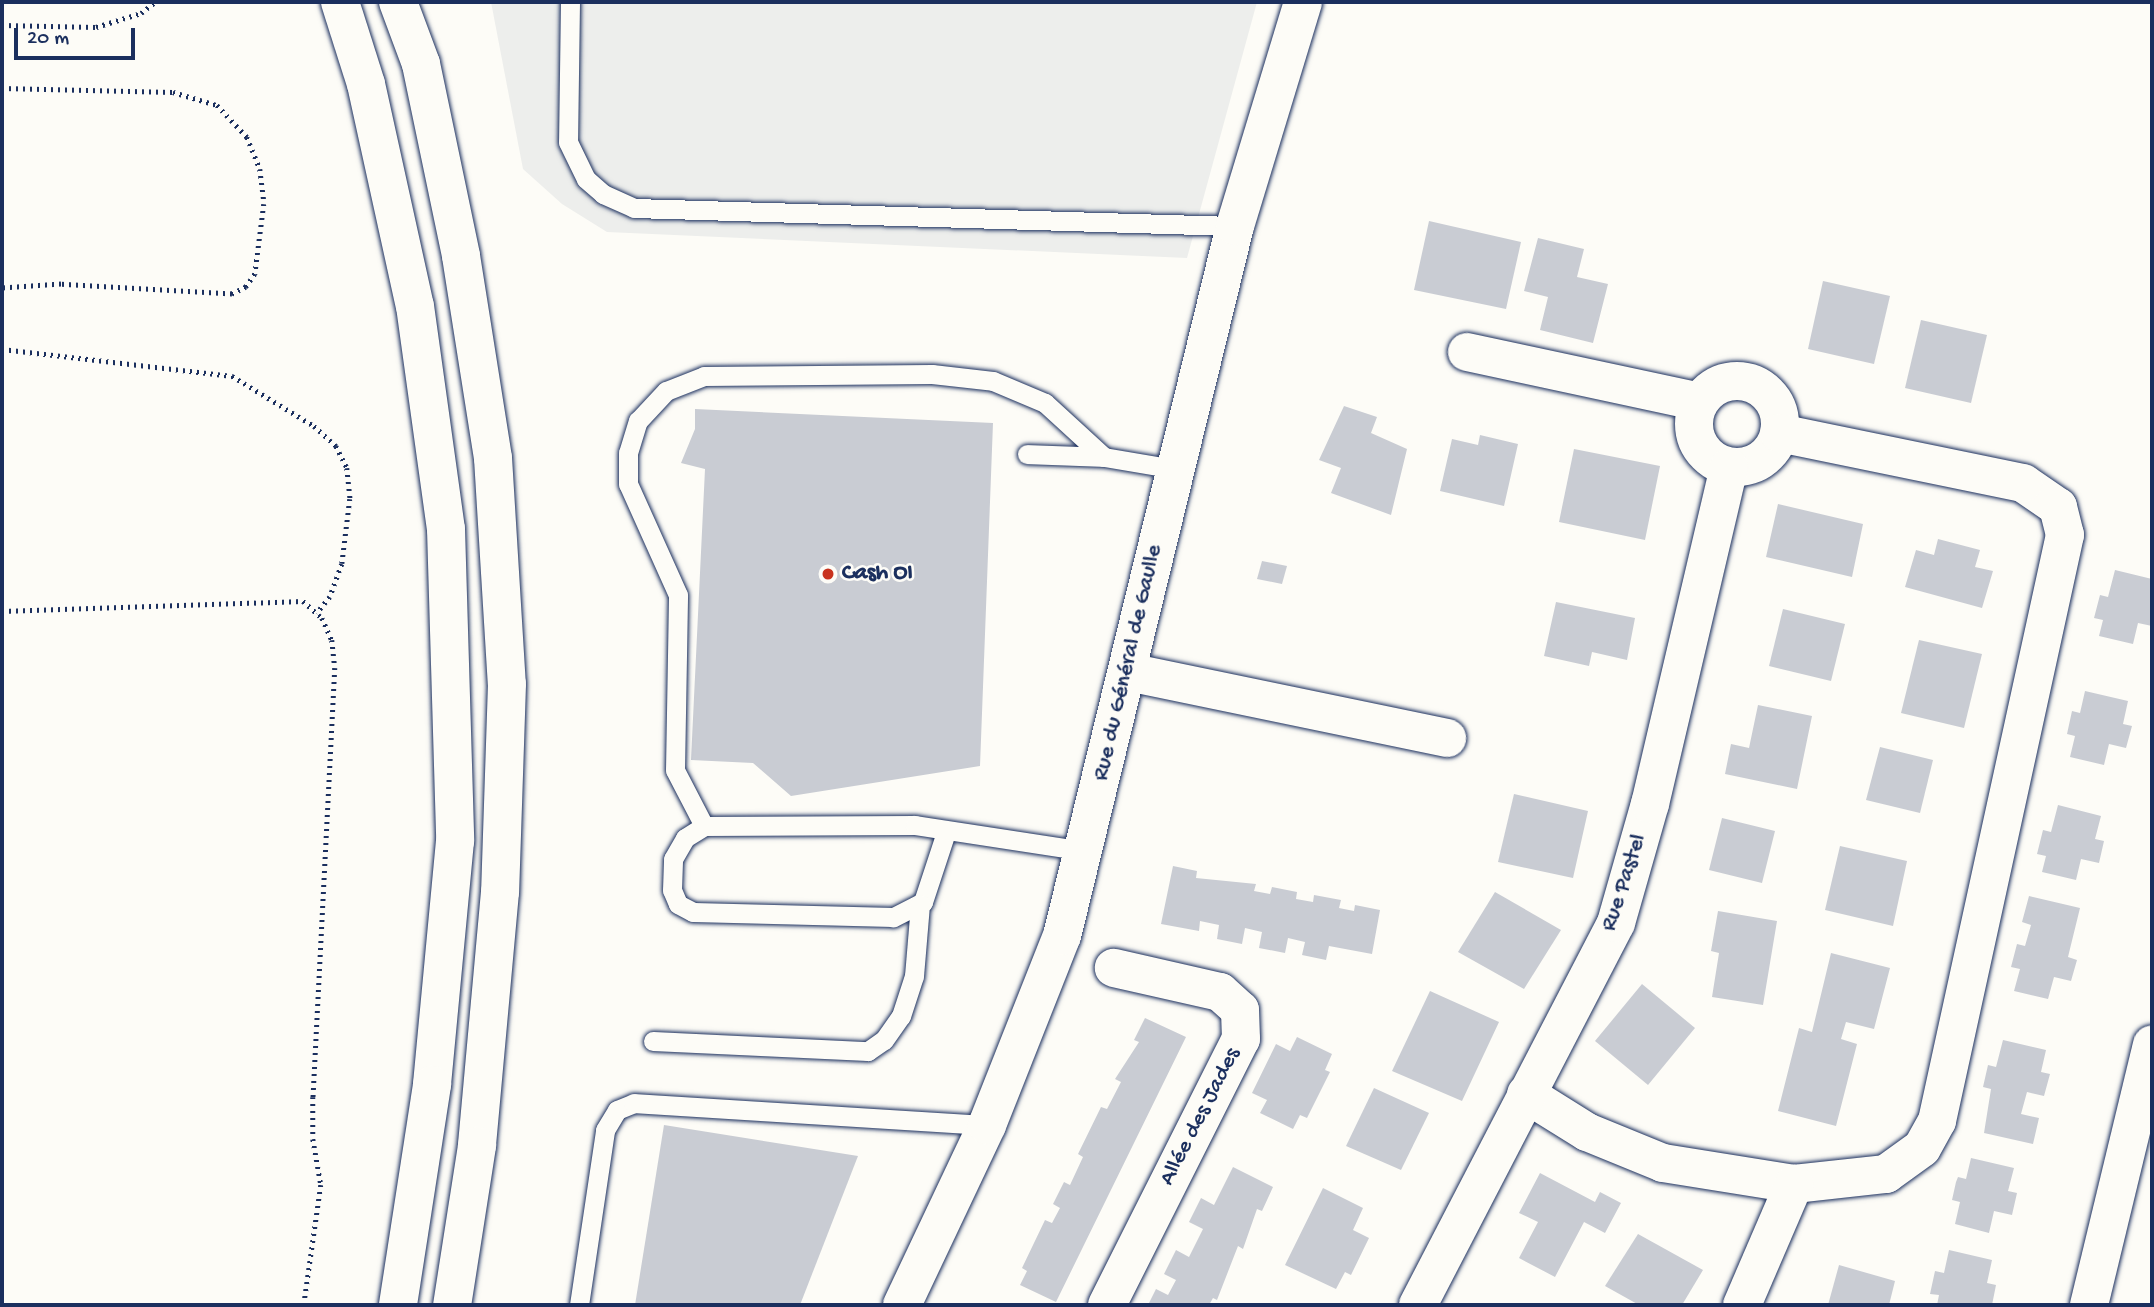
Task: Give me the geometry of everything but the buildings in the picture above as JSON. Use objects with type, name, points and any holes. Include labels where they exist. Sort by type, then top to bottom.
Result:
[{"type":"main road","points":[[340,2],[366,84],[415,306],[446,529],[455,841],[432,1085],[398,1305]]},
{"type":"main road","points":[[398,2],[421,64],[461,256],[493,458],[507,684],[500,892],[477,1146],[452,1305]]},
{"type":"main road","name":"Rue du Général de Gaulle","points":[[902,1305],[987,1125],[1062,936],[1235,226],[1303,2]]},
{"type":"main road","points":[[1467,352],[1700,402]]},
{"type":"main road","points":[[1733,381],[1758,386],[1776,406],[1779,433],[1766,456],[1742,468],[1729,467],[1710,458],[1697,443],[1693,429],[1700,402],[1719,384],[1733,381]]},
{"type":"main road","points":[[1526,1094],[1587,1132],[1664,1163],[1794,1184],[1886,1174],[1922,1148],[1937,1121],[2065,535],[2058,507],[2023,483],[1779,433]]},
{"type":"main road","name":"Rue Pastel","points":[[1418,1305],[1616,923],[1650,804],[1729,467]]},
{"type":"main road","points":[[1128,672],[1447,738]]},
{"type":"main road","name":"Allée des Jades","points":[[1107,1305],[1241,1039],[1240,1010],[1220,992],[1114,968]]},
{"type":"main road","points":[[2089,1305],[2152,1044]]},
{"type":"main road","points":[[1742,1305],[1794,1184]]},
{"type":"lane","points":[[570,2],[568,142],[586,179],[603,194],[634,208],[1235,226]]},
{"type":"lane","points":[[704,826],[675,770],[678,595],[628,484],[628,453],[638,421],[666,391],[704,376],[932,373],[993,381],[1045,403],[1104,457]]},
{"type":"lane","points":[[1027,454],[1104,457],[1175,469]]},
{"type":"lane","points":[[920,904],[893,917],[693,912],[678,904],[672,890],[673,859],[685,838],[704,826],[915,825],[1084,852]]},
{"type":"lane","points":[[653,1041],[868,1051],[884,1040],[901,1016],[914,976],[920,904],[946,832]]},
{"type":"lane","points":[[579,1305],[605,1130],[617,1110],[634,1103],[987,1125]]},
{"type":"path","points":[[2,24],[96,27],[141,13],[155,2]]},
{"type":"path","points":[[2,88],[173,92],[217,104],[247,137],[260,169],[264,204],[255,274],[246,287],[232,294],[61,284],[2,288]]},
{"type":"path","points":[[2,349],[232,376],[314,426],[336,446],[347,468],[350,499],[342,564],[331,597],[317,613]]},
{"type":"path","points":[[2,611],[303,601],[317,613],[332,640],[335,668],[313,1097],[313,1139],[321,1185],[304,1305]]},
{"type":"shaded area","points":[[491,2],[1257,2],[1187,258],[607,232],[562,204],[523,169]]},
{"type":"place","name":"Cash OI","points":[[828,574]]}]
